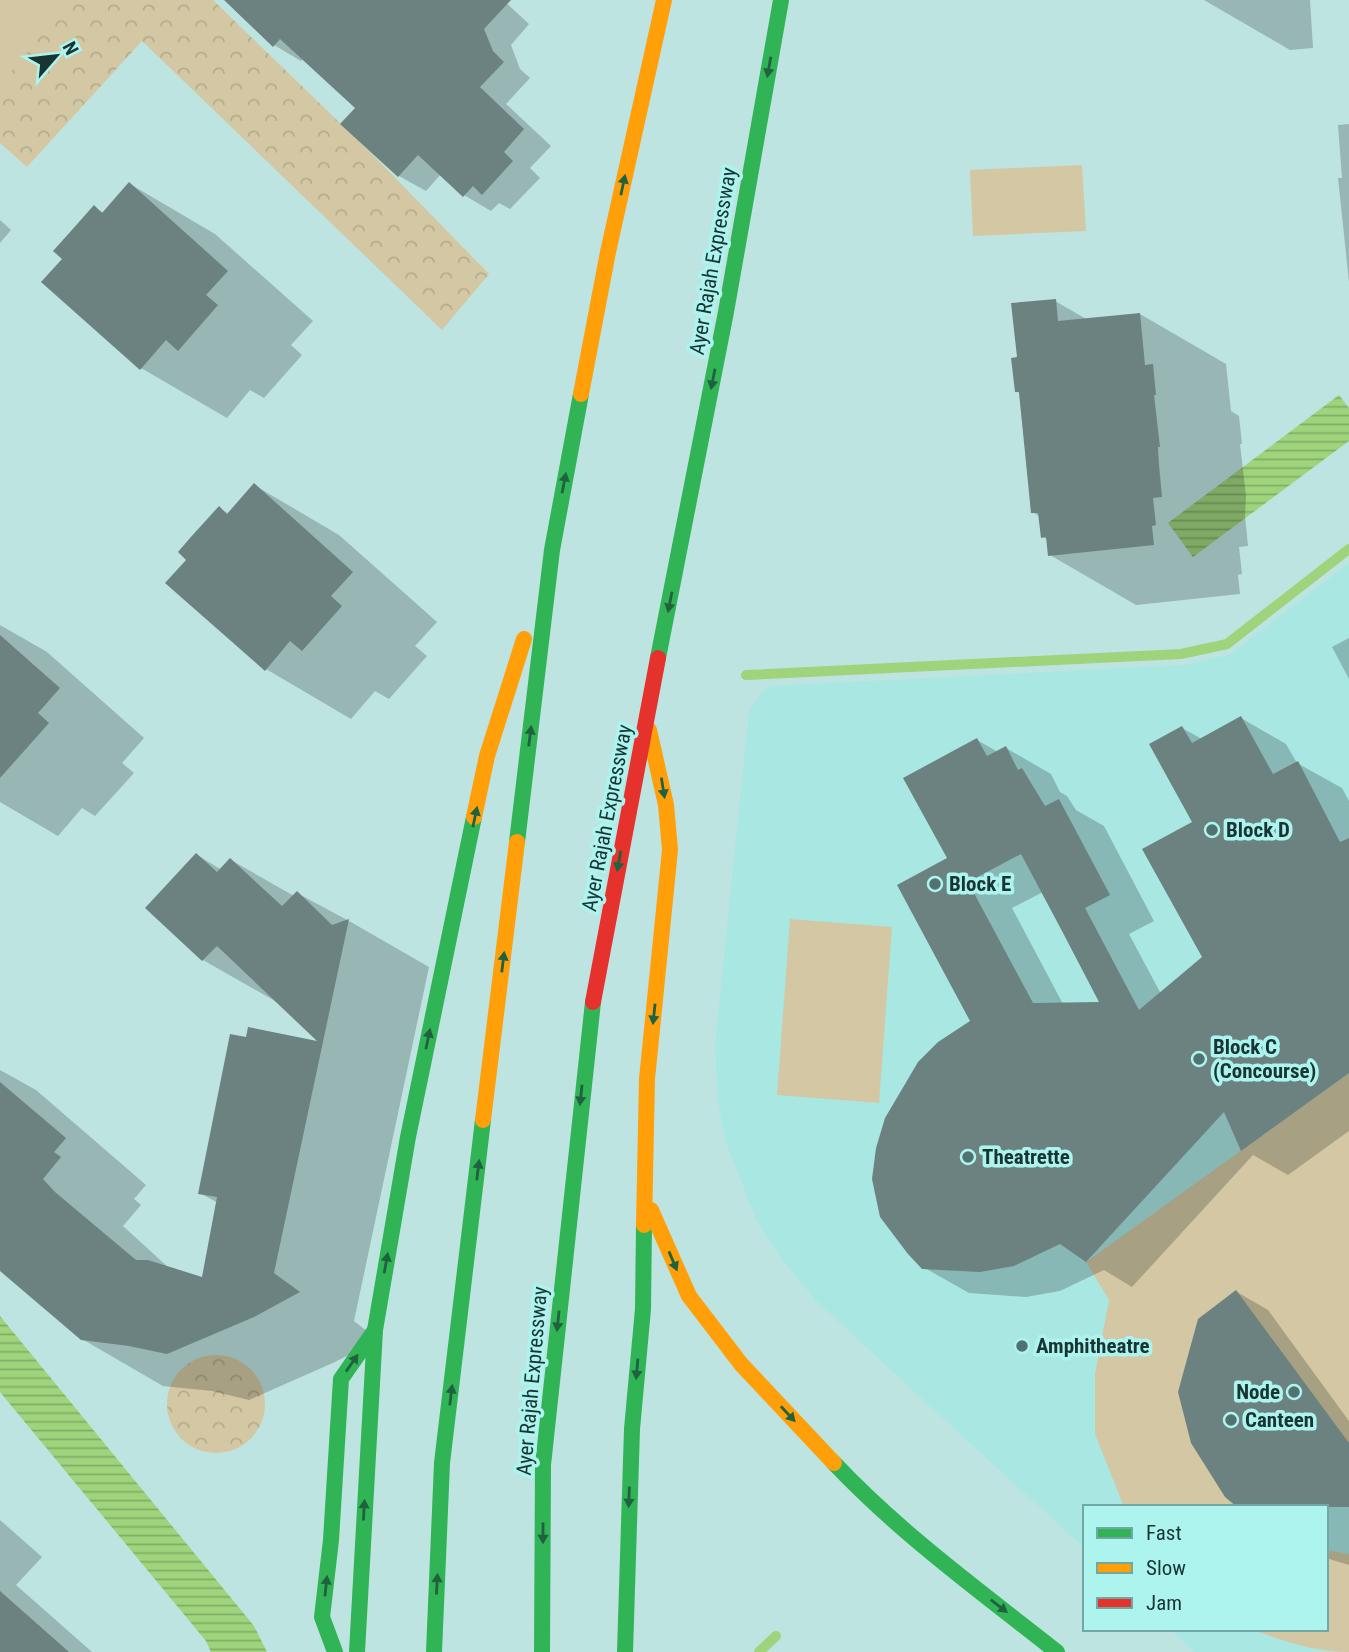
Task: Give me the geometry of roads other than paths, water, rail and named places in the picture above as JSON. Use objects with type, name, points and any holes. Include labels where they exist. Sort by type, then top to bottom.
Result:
[{"type":"highway","points":[[434,1652],[442,1463],[552,551],[611,239],[664,0]]},
{"type":"highway","name":"Ayer Rajah Expressway","points":[[542,1652],[543,1465],[589,1027],[726,312],[782,0]]},
{"type":"highway","points":[[357,1652],[375,1330],[408,1137],[487,756],[552,551]]},
{"type":"highway","points":[[625,1652],[631,1442],[643,1309],[647,1079],[670,839],[662,778],[647,722]]},
{"type":"highway","points":[[646,1198],[689,1296],[741,1364],[853,1483],[945,1564],[1057,1652]]},
{"type":"highway","points":[[335,1652],[322,1617],[331,1540],[341,1379],[375,1330]]},
{"type":"waterway","points":[[746,675],[1181,654],[1227,644],[1349,549]]},
{"type":"waterway","points":[[759,1652],[776,1636]]},
{"type":"place","name":"Block D","points":[[1212,830]]},
{"type":"place","name":"Block E","points":[[935,884]]},
{"type":"place","name":"Block C (Concourse)","points":[[1199,1059]]},
{"type":"place","name":"Theatrette","points":[[968,1157]]},
{"type":"place","name":"Amphitheatre","points":[[1022,1346]]},
{"type":"place","name":"Node","points":[[1294,1392]]},
{"type":"place","name":"Canteen","points":[[1231,1420]]}]
